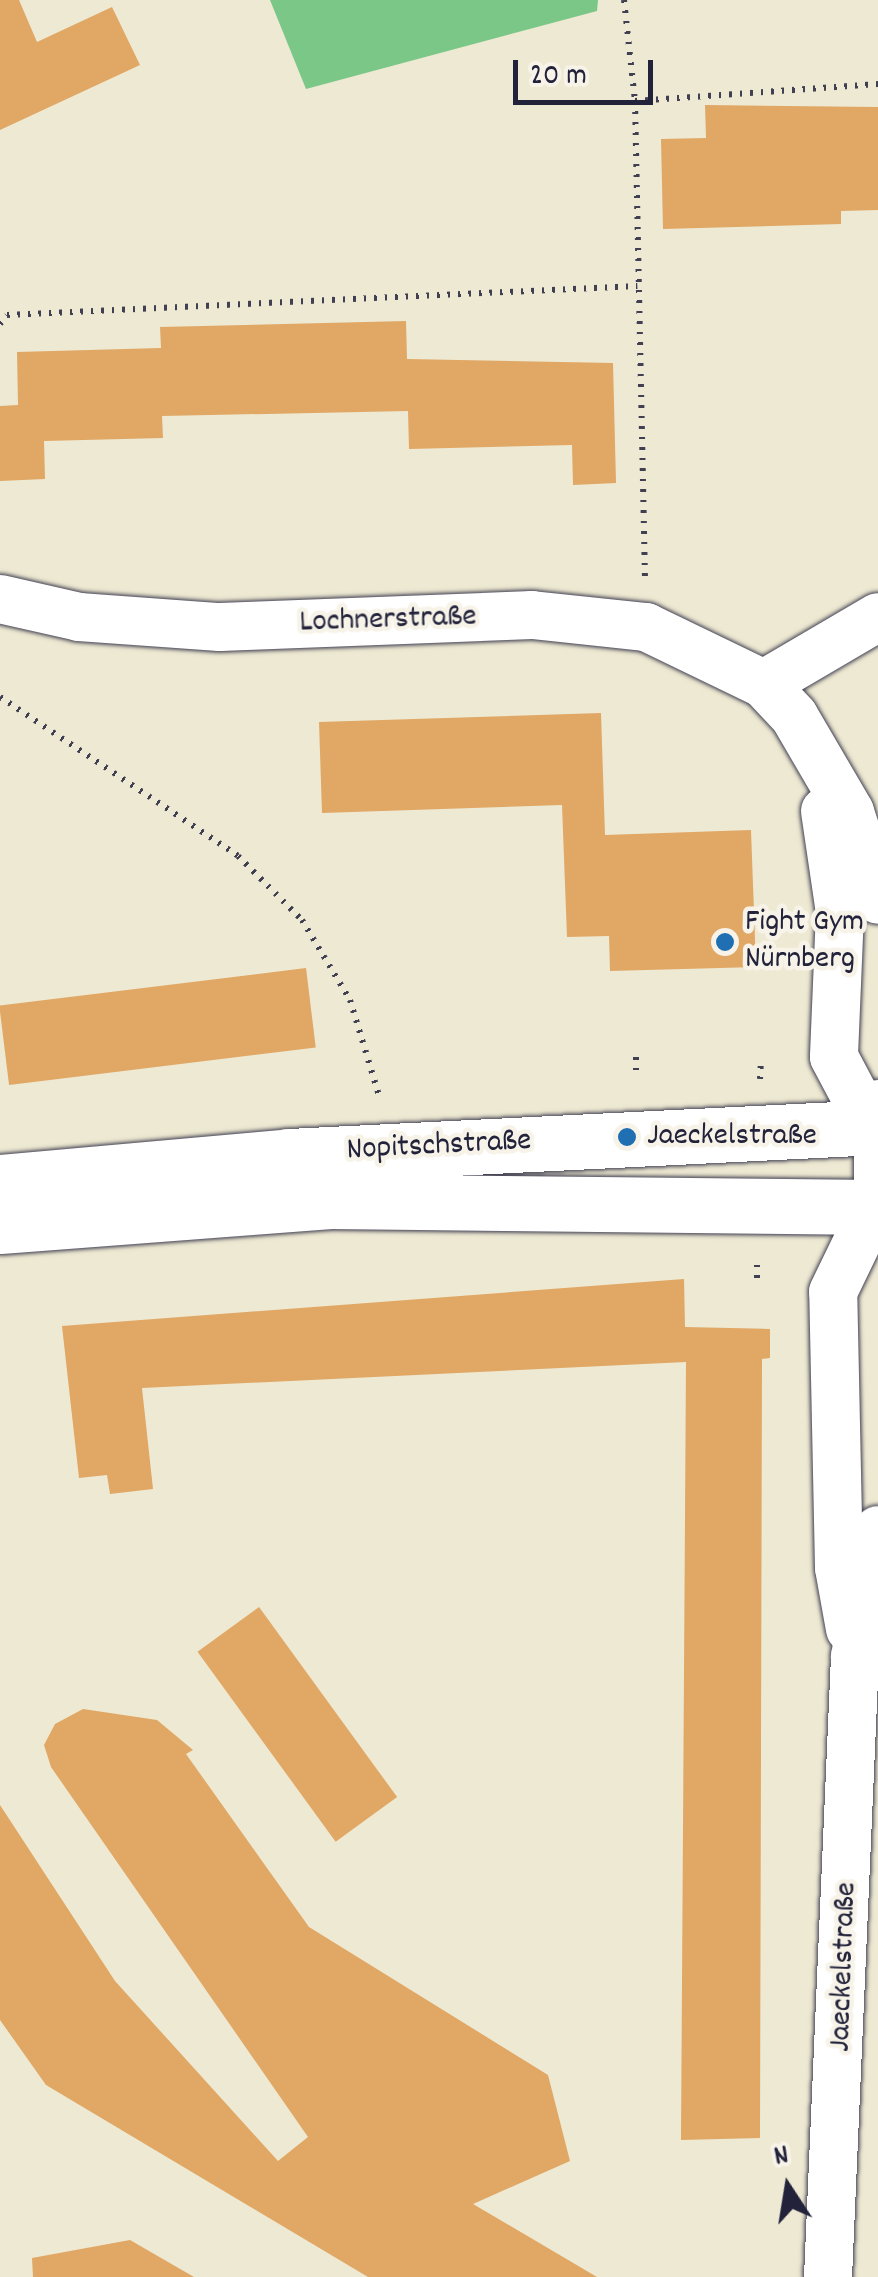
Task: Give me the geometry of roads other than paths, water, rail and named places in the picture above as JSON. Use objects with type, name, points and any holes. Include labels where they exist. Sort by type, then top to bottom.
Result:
[{"type":"main road","name":"Nopitschstraße","points":[[0,1182],[308,1155],[876,1119]]},
{"type":"main road","name":"Nopitschstraße","points":[[0,1226],[330,1201],[877,1211]]},
{"type":"street","name":"Lochnerstraße","points":[[0,599],[79,617],[220,628],[532,615],[646,627],[764,684],[812,750],[850,812],[878,900]]},
{"type":"street","points":[[764,684],[878,618]]},
{"type":"street","name":"Lochnerstraße","points":[[812,750],[840,912],[834,1058],[876,1119],[877,1211]]},
{"type":"street","name":"Jaeckelstraße","points":[[855,1657],[839,1568],[833,1292],[877,1211]]},
{"type":"street","name":"Jaeckelstraße","points":[[828,2277],[855,1657],[878,1530]]},
{"type":"place","name":"Fight Gym Nürnberg","points":[[725,942]]},
{"type":"place","name":"Jaeckelstraße","points":[[627,1137]]}]
